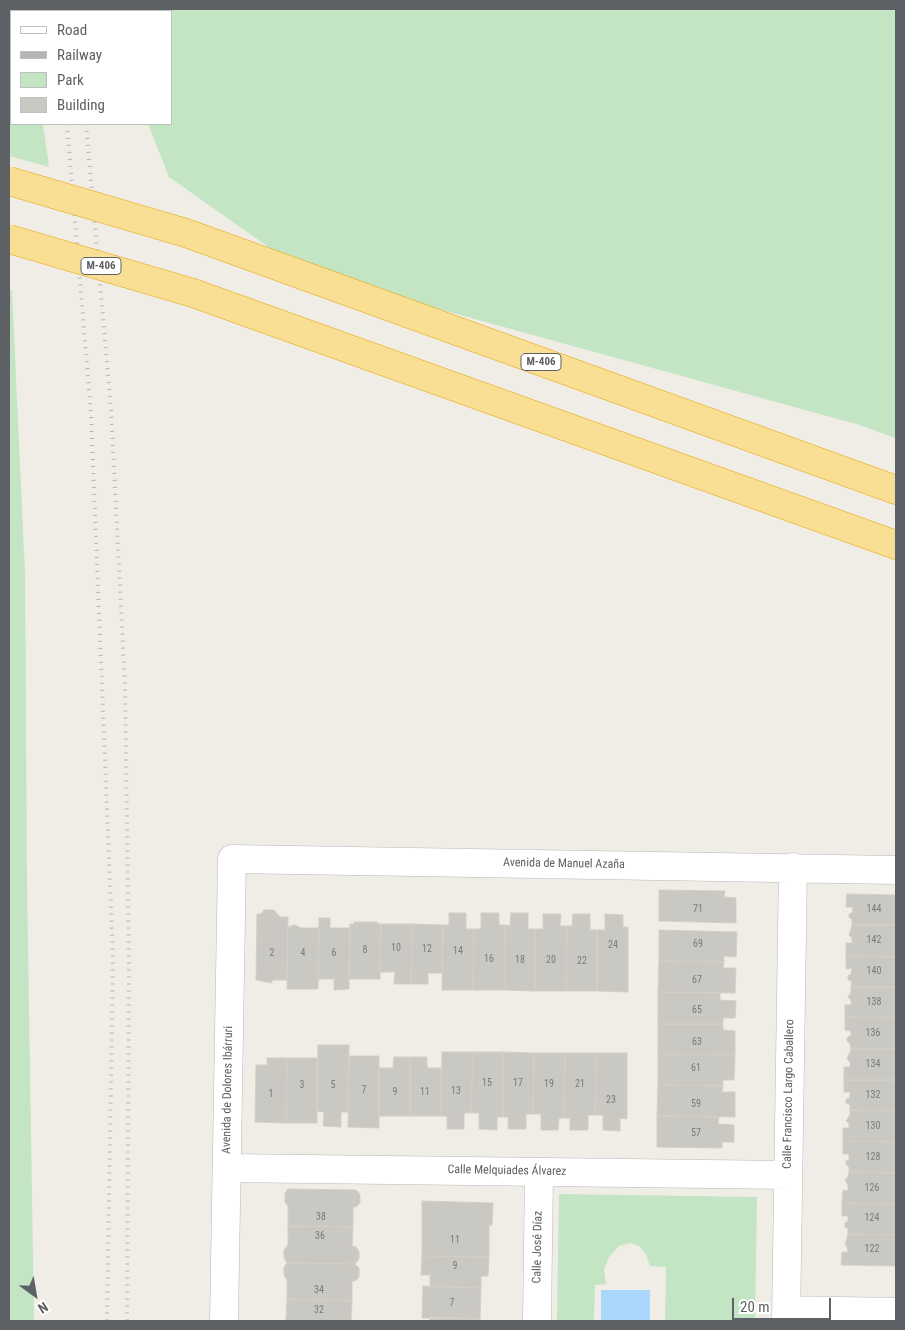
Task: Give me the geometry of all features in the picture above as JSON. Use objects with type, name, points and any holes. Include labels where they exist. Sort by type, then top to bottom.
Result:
[{"type":"highway","name":"M-406","points":[[9,181],[186,233],[896,490]]},
{"type":"highway","name":"M-406","points":[[9,239],[193,293],[896,545]]},
{"type":"street","name":"Avenida de Manuel Azaña","points":[[232,859],[896,870]]},
{"type":"street","name":"Avenida de Dolores Ibárruri","points":[[224,1321],[232,859]]},
{"type":"street","name":"Calle Francisco Largo Caballero","points":[[786,1316],[793,867]]},
{"type":"street","name":"Calle Melquiades Álvarez","points":[[227,1168],[788,1175]]},
{"type":"street","name":"Calle José Díaz","points":[[537,1321],[539,1172]]},
{"type":"street","points":[[786,1316],[896,1312]]},
{"type":"green space","points":[[9,9],[28,9],[10,10],[10,125],[43,125],[49,167],[9,156]]},
{"type":"green space","points":[[896,9],[896,438],[856,424],[304,272],[169,177],[148,125],[172,125],[172,10],[128,10]]},
{"type":"green space","points":[[9,289],[12,290],[25,574],[27,883],[34,1321],[9,1321]]},
{"type":"green space","points":[[559,1194],[757,1197],[755,1321],[665,1321],[666,1267],[650,1266],[646,1254],[639,1246],[630,1243],[619,1246],[609,1257],[604,1269],[606,1284],[595,1285],[594,1321],[557,1321]]},
{"type":"water","points":[[601,1290],[650,1290],[650,1321],[601,1321]]},
{"type":"building","points":[[659,890],[725,891],[724,897],[736,898],[736,923],[659,921]]},
{"type":"building","points":[[847,894],[896,895],[896,925],[852,925],[849,914],[853,912],[852,907],[846,907]]},
{"type":"building","points":[[264,910],[274,910],[280,917],[288,917],[287,980],[272,980],[272,983],[256,980],[257,914],[261,914]]},
{"type":"building","points":[[449,913],[466,913],[466,929],[474,929],[473,990],[442,990],[443,925],[449,925]]},
{"type":"building","points":[[481,913],[499,913],[499,925],[505,925],[504,990],[473,990],[474,929],[481,929]]},
{"type":"building","points":[[511,913],[528,913],[528,929],[535,929],[535,991],[504,990],[505,925],[510,926]]},
{"type":"building","points":[[543,914],[561,914],[560,926],[567,926],[566,991],[535,991],[535,929],[543,929]]},
{"type":"building","points":[[573,914],[590,914],[590,930],[597,930],[597,991],[566,991],[567,926],[572,926]]},
{"type":"building","points":[[605,914],[623,915],[623,927],[628,927],[628,992],[597,991],[597,930],[605,930]]},
{"type":"building","points":[[319,918],[330,918],[330,928],[350,928],[349,989],[334,990],[334,979],[318,979]]},
{"type":"building","points":[[354,922],[377,922],[377,924],[381,924],[380,979],[349,979],[350,924],[354,924]]},
{"type":"building","points":[[381,924],[412,924],[411,984],[394,984],[395,972],[380,972]]},
{"type":"building","points":[[412,924],[443,925],[442,973],[428,973],[428,984],[411,984]]},
{"type":"building","points":[[295,925],[301,928],[319,928],[318,989],[287,989],[288,927]]},
{"type":"building","points":[[852,925],[896,925],[896,957],[846,956],[846,943],[852,943],[852,938],[849,935]]},
{"type":"building","points":[[659,930],[737,932],[736,957],[724,956],[724,962],[659,961]]},
{"type":"building","points":[[846,956],[896,957],[896,987],[851,987],[852,982],[848,979],[848,976],[851,974],[852,968],[846,969]]},
{"type":"building","points":[[659,961],[724,962],[723,968],[736,968],[735,993],[658,992]]},
{"type":"building","points":[[851,987],[896,987],[896,1018],[845,1017],[845,1005],[851,1005],[851,1000],[848,997]]},
{"type":"building","points":[[658,992],[720,993],[720,1000],[736,1001],[735,1018],[723,1018],[723,1024],[658,1024]]},
{"type":"building","points":[[845,1017],[896,1018],[896,1049],[851,1049],[847,1038],[851,1035],[851,1031],[845,1030]]},
{"type":"building","points":[[658,1024],[723,1024],[723,1030],[735,1031],[735,1055],[658,1054]]},
{"type":"building","points":[[318,1045],[349,1045],[348,1112],[341,1112],[341,1127],[323,1126],[324,1112],[317,1111]]},
{"type":"building","points":[[851,1049],[896,1049],[896,1080],[844,1080],[844,1067],[850,1067],[850,1062],[847,1059]]},
{"type":"building","points":[[442,1052],[473,1052],[471,1113],[464,1113],[464,1129],[447,1129],[447,1116],[441,1116]]},
{"type":"building","points":[[473,1052],[503,1052],[503,1117],[497,1117],[497,1130],[479,1129],[479,1113],[471,1113]]},
{"type":"building","points":[[503,1052],[534,1053],[533,1114],[526,1114],[526,1129],[508,1129],[508,1117],[503,1117]]},
{"type":"building","points":[[534,1053],[565,1053],[564,1118],[559,1118],[558,1130],[541,1130],[541,1114],[533,1114]]},
{"type":"building","points":[[565,1053],[596,1053],[595,1115],[588,1115],[588,1130],[570,1130],[570,1118],[564,1118]]},
{"type":"building","points":[[596,1053],[627,1053],[627,1119],[620,1118],[620,1131],[603,1130],[603,1115],[595,1115]]},
{"type":"building","points":[[658,1054],[735,1055],[734,1080],[723,1080],[723,1086],[658,1085]]},
{"type":"building","points":[[349,1056],[379,1056],[379,1128],[348,1127]]},
{"type":"building","points":[[394,1057],[410,1057],[410,1116],[379,1116],[379,1068],[393,1068]]},
{"type":"building","points":[[410,1057],[427,1057],[427,1068],[441,1068],[441,1116],[410,1116]]},
{"type":"building","points":[[267,1058],[287,1058],[286,1123],[255,1122],[256,1065],[267,1065]]},
{"type":"building","points":[[287,1058],[317,1058],[317,1123],[286,1123]]},
{"type":"building","points":[[844,1080],[896,1080],[896,1111],[850,1110],[850,1105],[846,1103],[846,1100],[850,1097],[850,1092],[844,1092]]},
{"type":"building","points":[[658,1085],[723,1086],[722,1092],[735,1092],[735,1117],[657,1116]]},
{"type":"building","points":[[850,1110],[896,1111],[896,1142],[843,1141],[843,1128],[849,1128],[849,1123],[846,1121],[850,1115]]},
{"type":"building","points":[[657,1116],[719,1117],[718,1124],[734,1125],[734,1142],[722,1142],[722,1148],[657,1147]]},
{"type":"building","points":[[843,1141],[896,1142],[896,1173],[849,1172],[846,1161],[849,1160],[849,1154],[843,1154]]},
{"type":"building","points":[[849,1172],[896,1173],[896,1204],[842,1203],[843,1190],[848,1191],[848,1185],[845,1180]]},
{"type":"building","points":[[288,1189],[356,1190],[360,1194],[360,1203],[353,1207],[353,1227],[288,1226],[288,1206],[285,1202],[285,1193]]},
{"type":"building","points":[[422,1201],[493,1203],[492,1225],[489,1225],[489,1257],[422,1256]]},
{"type":"building","points":[[842,1203],[896,1204],[896,1235],[848,1234],[845,1223],[848,1221],[848,1216],[842,1216]]},
{"type":"building","points":[[288,1226],[353,1227],[352,1247],[355,1246],[359,1251],[359,1259],[355,1264],[287,1263],[284,1258],[284,1250],[288,1245]]},
{"type":"building","points":[[848,1234],[896,1235],[896,1266],[841,1265],[842,1252],[848,1252],[845,1245]]},
{"type":"building","points":[[422,1256],[489,1257],[488,1276],[481,1276],[481,1288],[430,1286],[430,1275],[421,1275]]},
{"type":"building","points":[[287,1263],[355,1264],[359,1268],[359,1277],[352,1281],[352,1301],[287,1299],[287,1280],[284,1275],[284,1267]]},
{"type":"building","points":[[423,1286],[481,1288],[480,1319],[422,1318]]},
{"type":"building","points":[[287,1299],[352,1301],[351,1320],[355,1321],[285,1321]]},
{"type":"building","points":[[430,1317],[480,1319],[480,1321],[430,1321]]},
{"type":"railway","points":[[67,125],[91,414],[113,958],[107,1321]]},
{"type":"railway","points":[[86,125],[111,409],[125,686],[129,963],[127,1321]]}]
